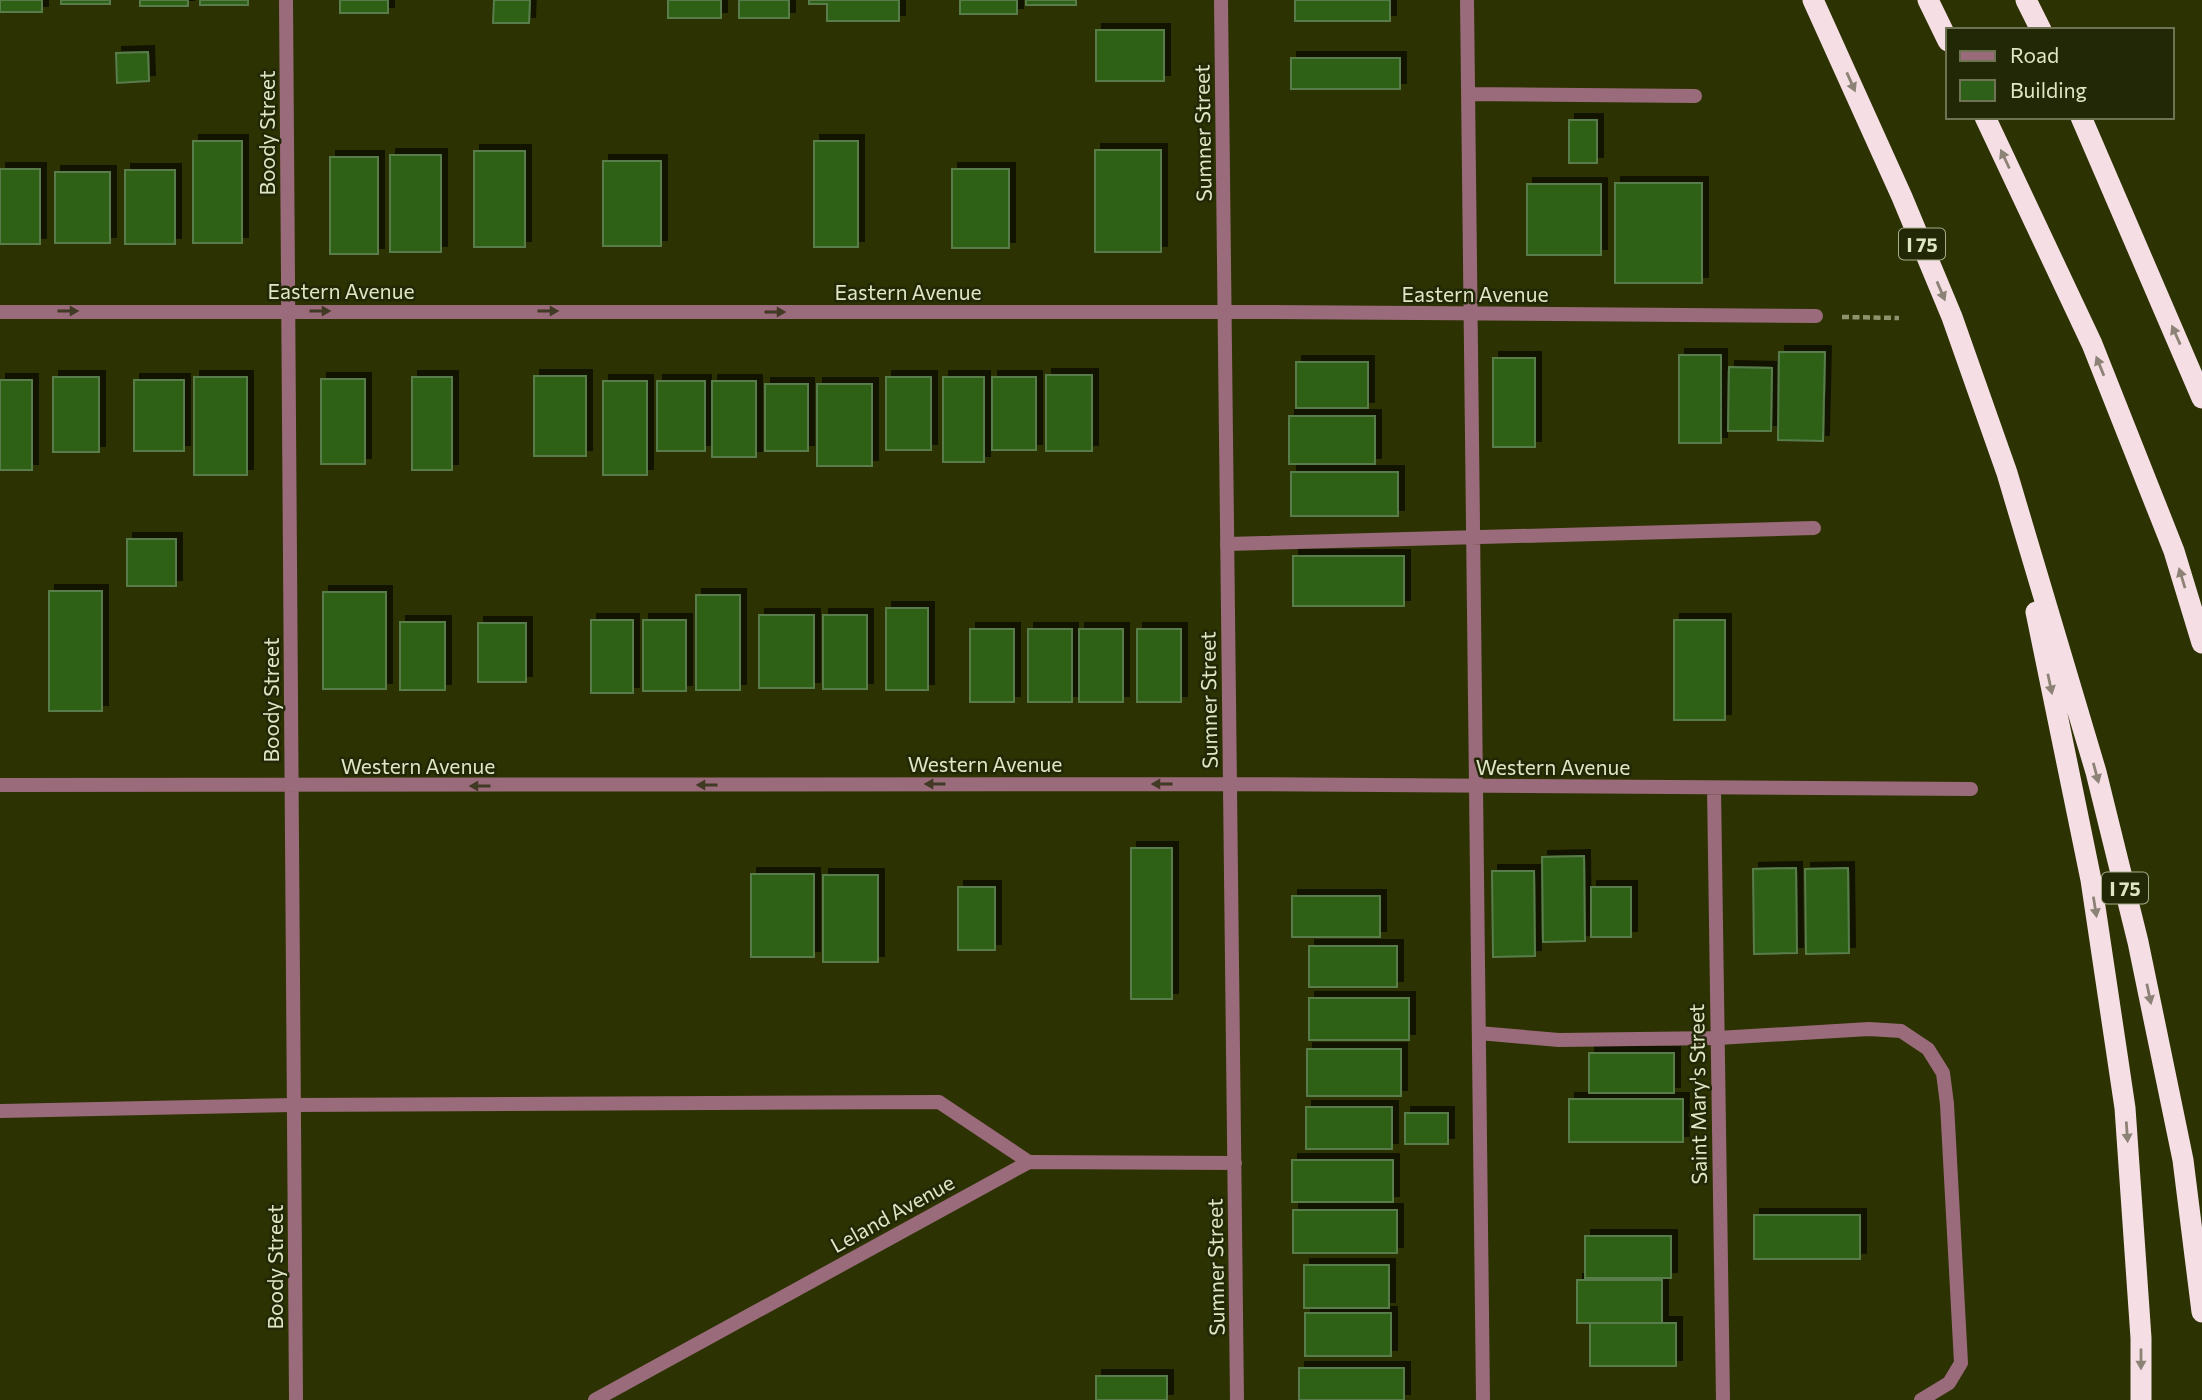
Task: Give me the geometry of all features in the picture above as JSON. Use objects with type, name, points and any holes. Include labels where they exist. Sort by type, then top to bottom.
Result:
[{"type":"highway","name":"I 75","points":[[1813,0],[1947,305],[2007,473],[2096,772],[2138,942],[2183,1160],[2202,1312]]},
{"type":"highway","points":[[1928,0],[1946,37]]},
{"type":"highway","points":[[2026,0],[2040,28]]},
{"type":"highway","points":[[1986,119],[2092,344],[2174,551],[2202,643]]},
{"type":"highway","points":[[2082,119],[2202,398]]},
{"type":"highway","points":[[2007,473],[2091,880],[2125,1108],[2141,1338],[2141,1400]]},
{"type":"street","name":"Boody Street","points":[[286,0],[296,1400]]},
{"type":"street","name":"Sumner Street","points":[[1221,0],[1237,1400]]},
{"type":"street","points":[[1467,0],[1483,1400]]},
{"type":"street","points":[[1468,94],[1695,96]]},
{"type":"street","name":"Eastern Avenue","points":[[0,312],[1225,312],[1816,316]]},
{"type":"street","points":[[1227,544],[1814,528]]},
{"type":"street","name":"Western Avenue","points":[[0,785],[1230,784],[1971,789]]},
{"type":"street","name":"Saint Mary's Street","points":[[1714,788],[1723,1400]]},
{"type":"street","points":[[1479,1033],[1559,1040],[1717,1038],[1869,1029],[1901,1031],[1928,1049],[1943,1073],[1947,1104],[1961,1363],[1949,1384],[1921,1400]]},
{"type":"street","points":[[0,1111],[293,1105],[939,1102],[1030,1162]]},
{"type":"street","name":"Leland Avenue","points":[[595,1400],[1030,1162],[1235,1163]]},
{"type":"path","points":[[1816,316],[1899,318]]},
{"type":"building","points":[[0,0],[42,0],[42,12],[0,12]]},
{"type":"building","points":[[61,0],[110,0],[110,4],[61,4]]},
{"type":"building","points":[[140,0],[188,0],[188,6],[140,6]]},
{"type":"building","points":[[200,0],[248,0],[248,5],[200,5]]},
{"type":"building","points":[[340,0],[388,0],[388,13],[340,13]]},
{"type":"building","points":[[494,0],[530,0],[529,23],[493,23]]},
{"type":"building","points":[[668,0],[721,0],[721,18],[668,18]]},
{"type":"building","points":[[739,0],[789,0],[789,18],[739,18]]},
{"type":"building","points":[[809,0],[899,0],[899,21],[827,21],[827,4],[809,4]]},
{"type":"building","points":[[960,0],[1017,0],[1017,14],[960,14]]},
{"type":"building","points":[[1026,0],[1076,0],[1076,5],[1026,5]]},
{"type":"building","points":[[1295,0],[1390,0],[1390,21],[1295,21]]},
{"type":"building","points":[[1096,30],[1164,30],[1164,81],[1096,81]]},
{"type":"building","points":[[148,52],[149,81],[117,83],[116,53]]},
{"type":"building","points":[[1291,58],[1400,58],[1400,89],[1291,89]]},
{"type":"building","points":[[1569,120],[1597,120],[1597,163],[1569,163]]},
{"type":"building","points":[[193,141],[242,141],[242,243],[193,243]]},
{"type":"building","points":[[814,141],[858,141],[858,247],[814,247]]},
{"type":"building","points":[[1095,150],[1161,150],[1161,252],[1095,252]]},
{"type":"building","points":[[474,151],[525,151],[525,247],[474,247]]},
{"type":"building","points":[[390,155],[441,155],[441,252],[390,252]]},
{"type":"building","points":[[330,157],[378,157],[378,254],[330,254]]},
{"type":"building","points":[[603,161],[661,161],[661,246],[603,246]]},
{"type":"building","points":[[0,169],[40,169],[40,244],[0,244]]},
{"type":"building","points":[[952,169],[1009,169],[1009,248],[952,248]]},
{"type":"building","points":[[125,170],[175,170],[175,244],[125,244]]},
{"type":"building","points":[[55,172],[110,172],[110,243],[55,243]]},
{"type":"building","points":[[1615,183],[1702,183],[1702,283],[1615,283]]},
{"type":"building","points":[[1527,184],[1601,184],[1601,255],[1527,255]]},
{"type":"building","points":[[1779,352],[1825,352],[1823,441],[1778,440]]},
{"type":"building","points":[[1679,355],[1721,355],[1721,443],[1679,443]]},
{"type":"building","points":[[1493,358],[1535,358],[1535,447],[1493,447]]},
{"type":"building","points":[[1296,362],[1368,362],[1368,408],[1296,408]]},
{"type":"building","points":[[1729,367],[1772,368],[1771,431],[1728,431]]},
{"type":"building","points":[[1046,375],[1092,375],[1092,451],[1046,451]]},
{"type":"building","points":[[534,376],[586,376],[586,456],[534,456]]},
{"type":"building","points":[[53,377],[99,377],[99,452],[53,452]]},
{"type":"building","points":[[194,377],[247,377],[247,475],[194,475]]},
{"type":"building","points":[[412,377],[452,377],[452,470],[412,470]]},
{"type":"building","points":[[886,377],[931,377],[931,450],[886,450]]},
{"type":"building","points":[[943,377],[984,377],[984,462],[943,462]]},
{"type":"building","points":[[992,377],[1036,377],[1036,450],[992,450]]},
{"type":"building","points":[[321,379],[365,379],[365,464],[321,464]]},
{"type":"building","points":[[0,380],[32,380],[32,470],[0,470]]},
{"type":"building","points":[[134,380],[184,380],[184,451],[134,451]]},
{"type":"building","points":[[603,381],[647,381],[647,475],[603,475]]},
{"type":"building","points":[[657,381],[705,381],[705,451],[657,451]]},
{"type":"building","points":[[712,381],[756,381],[756,457],[712,457]]},
{"type":"building","points":[[765,384],[808,384],[808,451],[765,451]]},
{"type":"building","points":[[817,384],[872,384],[872,466],[817,466]]},
{"type":"building","points":[[1289,416],[1375,416],[1375,464],[1289,464]]},
{"type":"building","points":[[1291,472],[1398,472],[1398,516],[1291,516]]},
{"type":"building","points":[[127,539],[176,539],[176,586],[127,586]]},
{"type":"building","points":[[1293,556],[1404,556],[1404,606],[1293,606]]},
{"type":"building","points":[[49,591],[102,591],[102,711],[49,711]]},
{"type":"building","points":[[323,592],[386,592],[386,689],[323,689]]},
{"type":"building","points":[[696,595],[740,595],[740,690],[696,690]]},
{"type":"building","points":[[886,608],[928,608],[928,690],[886,690]]},
{"type":"building","points":[[759,615],[814,615],[814,688],[759,688]]},
{"type":"building","points":[[823,615],[867,615],[867,689],[823,689]]},
{"type":"building","points":[[591,620],[633,620],[633,693],[591,693]]},
{"type":"building","points":[[643,620],[686,620],[686,691],[643,691]]},
{"type":"building","points":[[1674,620],[1725,620],[1725,720],[1674,720]]},
{"type":"building","points":[[400,622],[445,622],[445,690],[400,690]]},
{"type":"building","points":[[478,623],[526,623],[526,682],[478,682]]},
{"type":"building","points":[[970,629],[1014,629],[1014,702],[970,702]]},
{"type":"building","points":[[1028,629],[1072,629],[1072,702],[1028,702]]},
{"type":"building","points":[[1079,629],[1123,629],[1123,702],[1079,702]]},
{"type":"building","points":[[1137,629],[1181,629],[1181,702],[1137,702]]},
{"type":"building","points":[[1131,848],[1172,848],[1172,999],[1131,999]]},
{"type":"building","points":[[1584,856],[1585,941],[1543,942],[1542,857]]},
{"type":"building","points":[[1796,868],[1797,953],[1754,954],[1753,869]]},
{"type":"building","points":[[1848,868],[1849,953],[1806,954],[1805,869]]},
{"type":"building","points":[[1492,871],[1534,871],[1535,956],[1493,957]]},
{"type":"building","points":[[751,874],[814,874],[814,957],[751,957]]},
{"type":"building","points":[[823,875],[878,875],[878,962],[823,962]]},
{"type":"building","points":[[958,887],[995,887],[995,950],[958,950]]},
{"type":"building","points":[[1591,887],[1631,887],[1631,937],[1591,937]]},
{"type":"building","points":[[1292,896],[1380,896],[1380,937],[1292,937]]},
{"type":"building","points":[[1309,946],[1397,946],[1397,987],[1309,987]]},
{"type":"building","points":[[1309,998],[1409,998],[1409,1040],[1309,1040]]},
{"type":"building","points":[[1307,1049],[1401,1049],[1401,1096],[1307,1096]]},
{"type":"building","points":[[1589,1053],[1674,1053],[1674,1093],[1589,1093]]},
{"type":"building","points":[[1569,1099],[1683,1099],[1683,1142],[1569,1142]]},
{"type":"building","points":[[1306,1107],[1392,1107],[1392,1149],[1306,1149]]},
{"type":"building","points":[[1405,1113],[1448,1113],[1448,1144],[1405,1144]]},
{"type":"building","points":[[1292,1160],[1393,1160],[1393,1202],[1292,1202]]},
{"type":"building","points":[[1293,1210],[1397,1210],[1397,1253],[1293,1253]]},
{"type":"building","points":[[1754,1215],[1860,1215],[1860,1259],[1754,1259]]},
{"type":"building","points":[[1585,1236],[1671,1236],[1671,1278],[1585,1278]]},
{"type":"building","points":[[1304,1265],[1389,1265],[1389,1308],[1304,1308]]},
{"type":"building","points":[[1577,1280],[1662,1280],[1662,1323],[1577,1323]]},
{"type":"building","points":[[1305,1313],[1391,1313],[1391,1356],[1305,1356]]},
{"type":"building","points":[[1590,1323],[1676,1323],[1676,1366],[1590,1366]]},
{"type":"building","points":[[1299,1368],[1404,1368],[1404,1400],[1299,1400]]},
{"type":"building","points":[[1096,1376],[1167,1376],[1167,1400],[1096,1400]]}]
